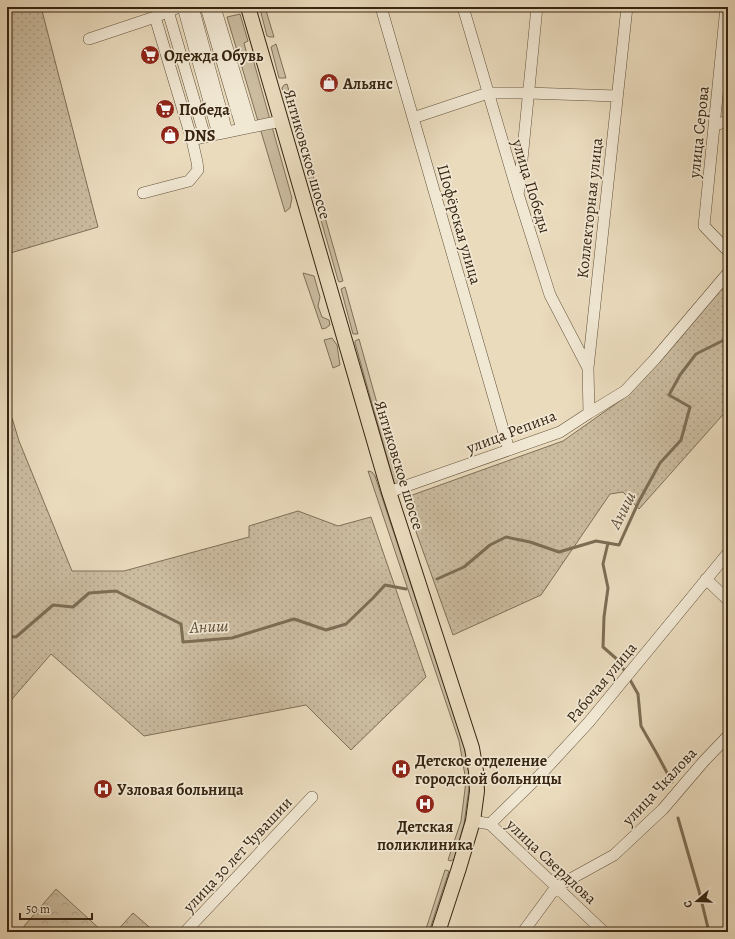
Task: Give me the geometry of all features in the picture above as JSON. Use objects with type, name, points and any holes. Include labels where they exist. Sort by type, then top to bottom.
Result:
[{"type":"main road","name":"Янтиковское шоссе","points":[[248,7],[389,492],[472,748],[476,771],[477,790],[473,820],[438,932]]},
{"type":"street","name":"Шофёрская улица","points":[[381,7],[508,450]]},
{"type":"street","name":"улица Победы","points":[[463,7],[519,197],[550,295],[588,368]]},
{"type":"street","points":[[519,197],[537,7]]},
{"type":"street","name":"Коллекторная улица","points":[[589,413],[588,368],[627,7]]},
{"type":"street","name":"улица Серова","points":[[726,7],[704,226],[728,250]]},
{"type":"street","points":[[185,9],[190,34],[201,60],[224,69]]},
{"type":"street","points":[[168,11],[185,9]]},
{"type":"street","points":[[185,9],[201,60]]},
{"type":"street","points":[[185,9],[224,69],[205,137]]},
{"type":"street","points":[[185,9],[173,77],[205,137]]},
{"type":"street","points":[[143,193],[189,181],[198,170],[173,77],[168,11]]},
{"type":"street","points":[[168,11],[205,137]]},
{"type":"street","points":[[190,34],[224,69],[281,121]]},
{"type":"street","points":[[190,34],[224,69]]},
{"type":"street","points":[[173,77],[190,34]]},
{"type":"street","points":[[173,77],[190,34]]},
{"type":"street","points":[[89,39],[173,77],[224,69]]},
{"type":"street","points":[[201,60],[224,69]]},
{"type":"street","points":[[201,60],[224,69]]},
{"type":"street","points":[[173,77],[201,60]]},
{"type":"street","points":[[173,77],[224,69]]},
{"type":"street","points":[[173,77],[224,69]]},
{"type":"street","points":[[173,77],[224,69]]},
{"type":"street","points":[[173,77],[224,69]]},
{"type":"street","points":[[173,77],[224,69]]},
{"type":"street","points":[[173,77],[224,69]]},
{"type":"street","points":[[173,77],[224,69]]},
{"type":"street","points":[[173,77],[224,69]]},
{"type":"street","points":[[413,118],[488,93],[617,96]]},
{"type":"street","points":[[714,125],[728,120]]},
{"type":"street","name":"улица Репина","points":[[389,492],[560,432],[625,391],[655,359],[728,273]]},
{"type":"street","name":"Рабочая улица","points":[[490,824],[541,774],[589,722],[728,552]]},
{"type":"street","points":[[706,579],[728,600]]},
{"type":"street","name":"улица Чкалова","points":[[523,932],[556,887],[614,855],[664,809],[704,761],[728,736]]},
{"type":"street","name":"улица 30 лет Чувашии","points":[[185,932],[312,797]]},
{"type":"street","name":"улица Свердлова","points":[[473,820],[490,824],[604,932]]},
{"type":"green space","points":[[7,7],[41,7],[98,227],[7,254]]},
{"type":"green space","points":[[265,7],[274,37],[267,36],[260,9]]},
{"type":"green space","points":[[240,14],[248,41],[244,43],[247,54],[251,52],[292,198],[290,208],[285,212],[227,17]]},
{"type":"green space","points":[[276,44],[286,78],[279,78],[271,47]]},
{"type":"green space","points":[[287,84],[310,163],[307,164],[304,161],[302,153],[305,152],[302,143],[299,144],[282,88]]},
{"type":"green space","points":[[311,168],[343,281],[339,282],[338,280],[307,171]]},
{"type":"green space","points":[[303,273],[314,276],[320,297],[318,306],[322,317],[329,320],[330,325],[326,328],[322,329]]},
{"type":"green space","points":[[728,279],[728,409],[639,509],[623,492],[610,494],[541,595],[453,635],[404,498],[563,441],[624,398]]},
{"type":"green space","points":[[345,287],[358,334],[353,334],[341,289]]},
{"type":"green space","points":[[332,338],[337,345],[340,365],[333,368],[324,340]]},
{"type":"green space","points":[[359,339],[400,485],[395,486],[355,343],[355,341]]},
{"type":"green space","points":[[12,418],[19,441],[72,571],[124,571],[249,537],[249,526],[298,511],[338,526],[371,517],[426,677],[351,750],[306,705],[144,736],[51,654],[7,705],[7,420]]},
{"type":"green space","points":[[368,471],[372,472],[375,476],[464,745],[470,781],[464,824],[454,859],[451,861],[448,860],[461,821],[466,781],[459,741]]},
{"type":"green space","points":[[445,870],[449,871],[429,932],[425,932]]},
{"type":"green space","points":[[56,889],[103,932],[19,932]]},
{"type":"green space","points":[[133,913],[155,932],[116,932]]},
{"type":"waterway","name":"Аниш","points":[[437,579],[464,567],[490,545],[506,537],[530,542],[559,552],[596,541],[619,545],[639,501],[660,463],[681,440],[690,407],[669,395],[680,375],[696,354],[728,338]]},
{"type":"waterway","points":[[608,543],[603,564],[608,588],[604,617],[603,647],[619,661],[626,674]]},
{"type":"waterway","name":"Аниш","points":[[7,636],[16,637],[53,605],[73,607],[89,593],[116,591],[181,624],[183,642],[232,638],[294,619],[326,630],[346,624],[385,585],[406,589]]},
{"type":"waterway","points":[[629,678],[638,694],[641,726],[672,782]]},
{"type":"waterway","points":[[678,818],[709,932]]},
{"type":"place","name":"Одежда Обувь","points":[[150,55]]},
{"type":"place","name":"Альянс","points":[[329,83]]},
{"type":"place","name":"Победа","points":[[165,109]]},
{"type":"place","name":"DNS","points":[[170,135]]},
{"type":"place","name":"Детское отделение городской больницы","points":[[401,769]]},
{"type":"place","name":"Узловая больница","points":[[103,789]]},
{"type":"place","name":"Детская поликлиника","points":[[425,804]]}]
